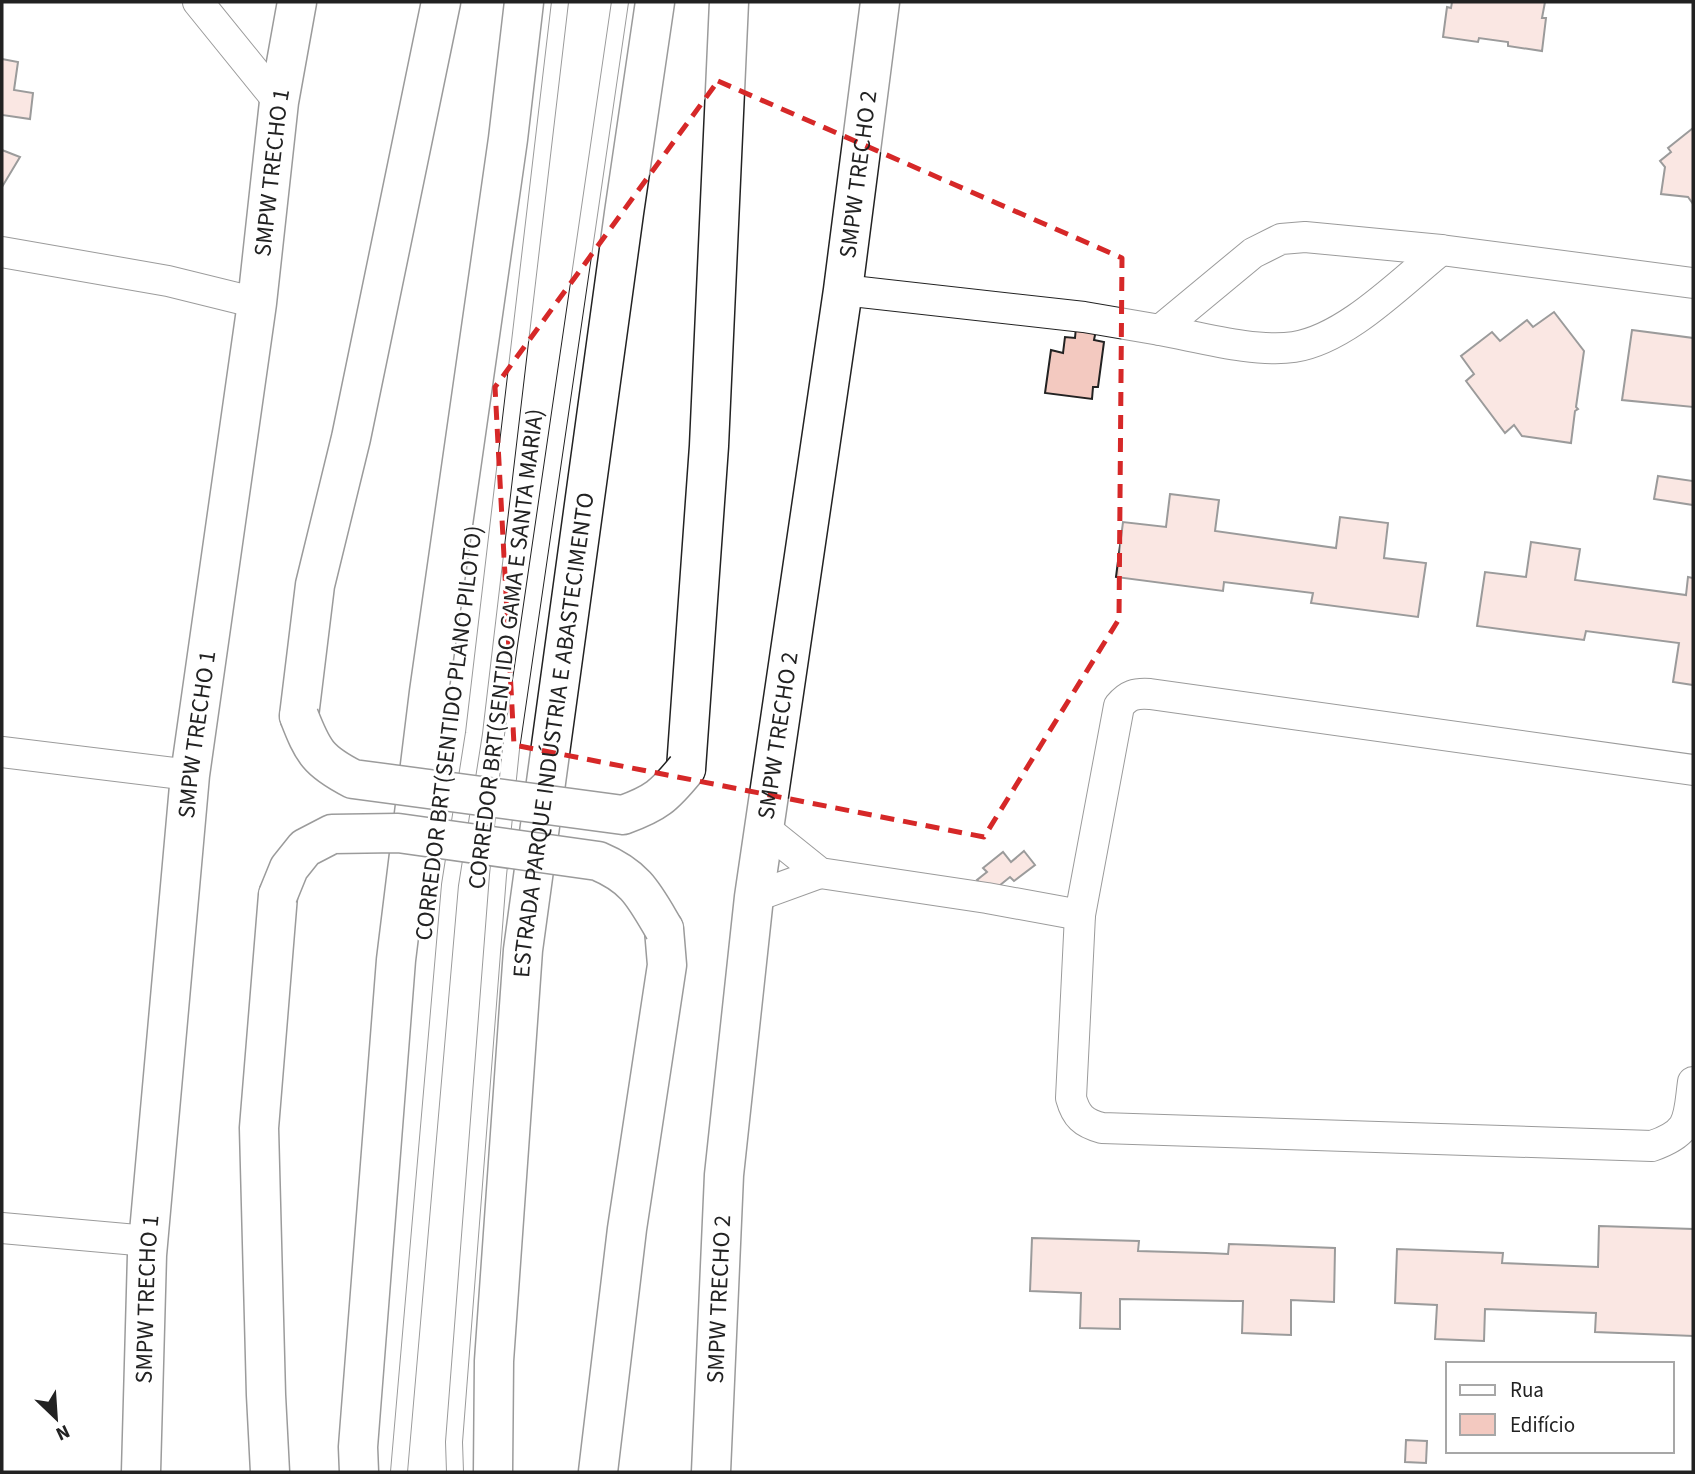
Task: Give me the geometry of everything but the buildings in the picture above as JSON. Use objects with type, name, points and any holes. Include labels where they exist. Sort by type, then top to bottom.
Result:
[{"type":"main road","name":"SMPW TRECHO 1","points":[[141,1472],[148,1241],[190,775],[257,303],[279,102],[297,2]]},
{"type":"main road","points":[[441,2],[351,438],[315,585],[299,716],[311,746],[328,767],[353,779],[623,816],[649,806],[669,790],[686,769],[709,446],[729,2]]},
{"type":"main road","points":[[359,1472],[358,1447],[396,960],[429,692],[508,139],[524,2]]},
{"type":"main road","name":"ESTRADA PARQUE INDÚSTRIA E ABASTECIMENTO","points":[[492,1472],[494,1361],[523,950],[655,2]]},
{"type":"main road","name":"SMPW TRECHO 2","points":[[711,1472],[724,1175],[754,897],[843,290],[880,2]]},
{"type":"main road","points":[[270,1472],[259,1128],[278,895],[289,868],[305,848],[332,834],[398,833],[598,861],[618,869],[639,887],[664,929],[667,965],[627,1229],[598,1472]]},
{"type":"street","points":[[198,2],[279,102]]},
{"type":"street","points":[[1160,330],[1253,253],[1281,239],[1305,237],[1441,250],[1693,283]]},
{"type":"street","points":[[843,290],[1084,317],[1256,346],[1293,347],[1326,338],[1354,320],[1441,250]]},
{"type":"street","points":[[2,252],[168,281],[257,303]]},
{"type":"street","points":[[1693,770],[1137,693],[1126,697],[1119,706],[1080,915],[1071,1098],[1075,1113],[1087,1124],[1101,1128],[1652,1146],[1679,1133],[1688,1121],[1693,1082]]},
{"type":"street","points":[[2,752],[190,775]]},
{"type":"street","points":[[764,828],[820,873]]},
{"type":"street","points":[[754,897],[820,873],[1080,915]]},
{"type":"street","points":[[2,1228],[148,1241]]},
{"type":"lane","name":"CORREDOR BRT(SENTIDO PLANO PILOTO)","points":[[399,1472],[450,885],[475,719],[561,2]]},
{"type":"lane","name":"CORREDOR BRT(SENTIDO GAMA E SANTA MARIA)","points":[[455,1472],[454,1442],[498,875],[511,749],[620,2]]},
{"type":"highlighted area","points":[[718,81],[1122,258],[1119,619],[984,837],[514,745],[495,387]]}]
